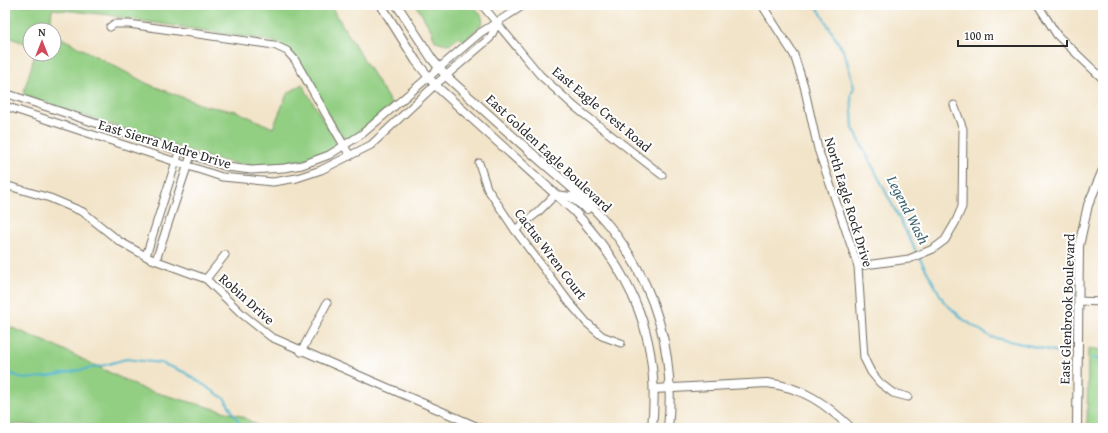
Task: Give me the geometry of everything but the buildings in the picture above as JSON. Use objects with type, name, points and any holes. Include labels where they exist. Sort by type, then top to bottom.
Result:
[{"type":"street","name":"East Golden Eagle Boulevard","points":[[382,5],[416,61],[435,85],[574,212],[592,231],[622,274],[634,299],[648,338],[654,389],[652,428]]},
{"type":"street","name":"East Golden Eagle Boulevard","points":[[397,5],[421,43],[446,76],[578,194],[610,227],[636,267],[658,316],[665,343],[670,388],[668,428]]},
{"type":"street","name":"East Eagle Crest Road","points":[[482,5],[540,75],[575,107],[662,175]]},
{"type":"street","name":"East Sierra Madre Drive","points":[[5,93],[179,152],[232,168],[243,170],[263,170],[302,165],[328,155],[362,134],[480,33],[497,24],[524,5]]},
{"type":"street","name":"North Eagle Rock Drive","points":[[762,5],[794,55],[804,86],[818,149],[858,266],[864,358],[871,372],[880,383],[893,393],[908,397]]},
{"type":"street","points":[[1038,5],[1057,35],[1103,79]]},
{"type":"street","points":[[110,27],[114,24],[129,24],[274,45],[287,51],[295,60],[350,156]]},
{"type":"street","name":"East Sierra Madre Drive","points":[[5,106],[222,177],[273,182],[297,178],[315,172],[371,145],[435,85],[490,38],[497,24]]},
{"type":"street","points":[[858,266],[909,259],[933,249],[945,240],[962,207],[963,129],[954,105]]},
{"type":"street","points":[[146,256],[179,152]]},
{"type":"street","points":[[156,260],[191,155]]},
{"type":"street","name":"Cactus Wren Court","points":[[479,164],[487,188],[515,230],[569,302],[587,323],[602,336],[621,343]]},
{"type":"street","name":"East Glenbrook Boulevard","points":[[1077,428],[1079,246],[1088,205],[1103,170]]},
{"type":"street","name":"Robin Drive","points":[[5,185],[50,198],[83,212],[119,241],[146,256],[206,279],[242,314],[271,337],[301,352],[478,427]]},
{"type":"street","points":[[515,230],[554,195],[571,197],[610,227]]},
{"type":"street","points":[[206,279],[224,255]]},
{"type":"street","points":[[1078,301],[1103,302]]},
{"type":"street","points":[[301,352],[327,302]]},
{"type":"street","points":[[654,389],[767,383],[793,387],[823,404],[851,428]]},
{"type":"green space","points":[[5,5],[330,5],[392,105],[356,135],[351,138],[343,137],[283,45],[271,41],[110,15],[52,9],[51,22],[22,22],[22,42],[5,36]]},
{"type":"green space","points":[[416,5],[473,5],[482,16],[483,21],[482,24],[464,41],[459,37],[448,44],[445,44],[435,41],[431,30]]},
{"type":"green space","points":[[62,38],[148,84],[205,106],[236,111],[273,128],[287,94],[302,84],[335,140],[335,147],[320,156],[311,159],[270,166],[233,163],[214,159],[23,95],[33,62],[62,62]]},
{"type":"green space","points":[[5,325],[56,346],[143,389],[241,416],[262,428],[59,428],[53,426],[13,424],[5,427]]},
{"type":"green space","points":[[1088,348],[1103,350],[1103,428],[1087,428]]},
{"type":"waterway","name":"Legend Wash","points":[[816,5],[845,54],[854,87],[851,95],[853,128],[917,253]]},
{"type":"waterway","name":"Legend Wash","points":[[919,257],[944,302],[964,320],[991,337],[1063,353]]},
{"type":"waterway","name":"Legend Wash","points":[[1092,358],[1103,360]]},
{"type":"waterway","points":[[5,371],[24,379],[51,376],[105,365],[126,359],[161,363],[184,372],[225,399],[242,428]]}]
